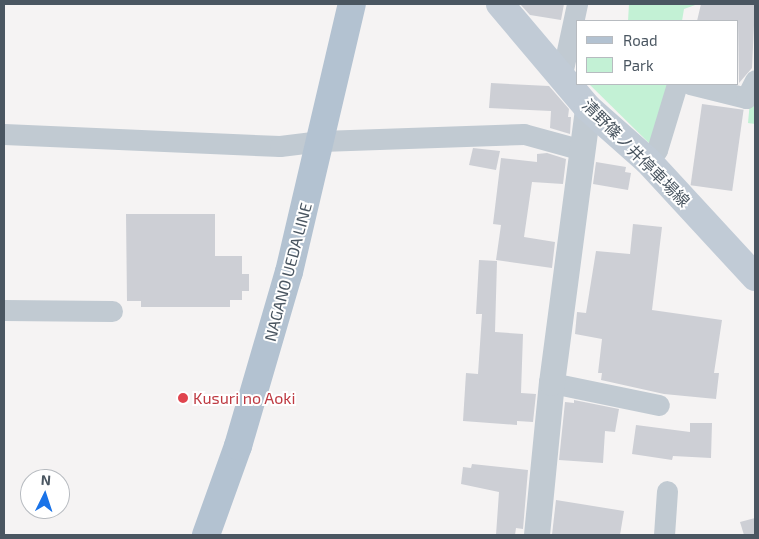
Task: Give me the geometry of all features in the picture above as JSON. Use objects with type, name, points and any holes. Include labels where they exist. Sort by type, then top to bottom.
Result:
[{"type":"main road","name":"NAGANO UEDA LINE","points":[[206,535],[268,346],[321,141],[352,4]]},
{"type":"main road","name":"清野篠ノ井停車場線","points":[[500,4],[562,74],[588,108],[648,161],[755,277]]},
{"type":"street","points":[[562,74],[577,4]]},
{"type":"street","points":[[694,85],[746,98],[755,80]]},
{"type":"street","points":[[648,161],[657,150],[677,85]]},
{"type":"street","points":[[537,535],[552,383],[588,108]]},
{"type":"street","points":[[4,134],[280,146],[321,141],[524,134],[582,150]]},
{"type":"street","points":[[4,310],[112,311]]},
{"type":"street","points":[[552,383],[660,405]]},
{"type":"street","points":[[664,535],[667,491]]},
{"type":"green space","points":[[629,4],[698,4],[684,9],[682,20],[628,20]]},
{"type":"green space","points":[[590,85],[671,85],[652,146]]},
{"type":"green space","points":[[755,91],[755,124],[748,123],[750,101]]},
{"type":"building","points":[[520,4],[564,4],[561,20],[530,15]]},
{"type":"building","points":[[701,4],[755,4],[752,68],[739,83],[739,20],[697,20]]},
{"type":"building","points":[[491,83],[549,86],[569,109],[568,117],[571,117],[570,134],[550,128],[551,111],[489,108]]},
{"type":"building","points":[[702,104],[744,110],[732,191],[691,185]]},
{"type":"building","points":[[473,148],[500,151],[496,170],[469,165]]},
{"type":"building","points":[[547,153],[566,159],[563,184],[532,182],[524,237],[555,242],[552,268],[496,260],[501,225],[493,224],[501,158],[537,162],[537,154]]},
{"type":"building","points":[[596,162],[626,167],[625,172],[631,173],[628,190],[593,184]]},
{"type":"building","points":[[126,214],[215,214],[215,256],[242,256],[242,274],[249,274],[249,291],[242,291],[242,300],[230,300],[230,307],[141,307],[141,301],[127,301]]},
{"type":"building","points":[[633,224],[662,227],[652,310],[722,320],[714,373],[719,373],[716,399],[664,394],[601,380],[602,373],[598,373],[602,339],[575,334],[577,312],[586,313],[596,251],[630,254]]},
{"type":"building","points":[[479,260],[497,261],[495,332],[523,334],[521,393],[536,394],[533,422],[517,421],[517,425],[463,421],[466,373],[478,374],[482,314],[476,314]]},
{"type":"building","points":[[574,400],[619,409],[615,432],[605,431],[603,463],[559,460],[565,402],[574,403]]},
{"type":"building","points":[[690,423],[712,423],[711,458],[673,456],[672,460],[632,454],[636,425],[690,432]]},
{"type":"building","points":[[472,464],[528,470],[523,529],[516,528],[515,535],[496,535],[499,492],[461,484],[463,467],[471,468]]},
{"type":"building","points":[[556,500],[624,511],[620,535],[552,535]]},
{"type":"building","points":[[755,518],[755,535],[744,535],[740,522]]},
{"type":"place","name":"Kusuri no Aoki","points":[[183,398]]}]
